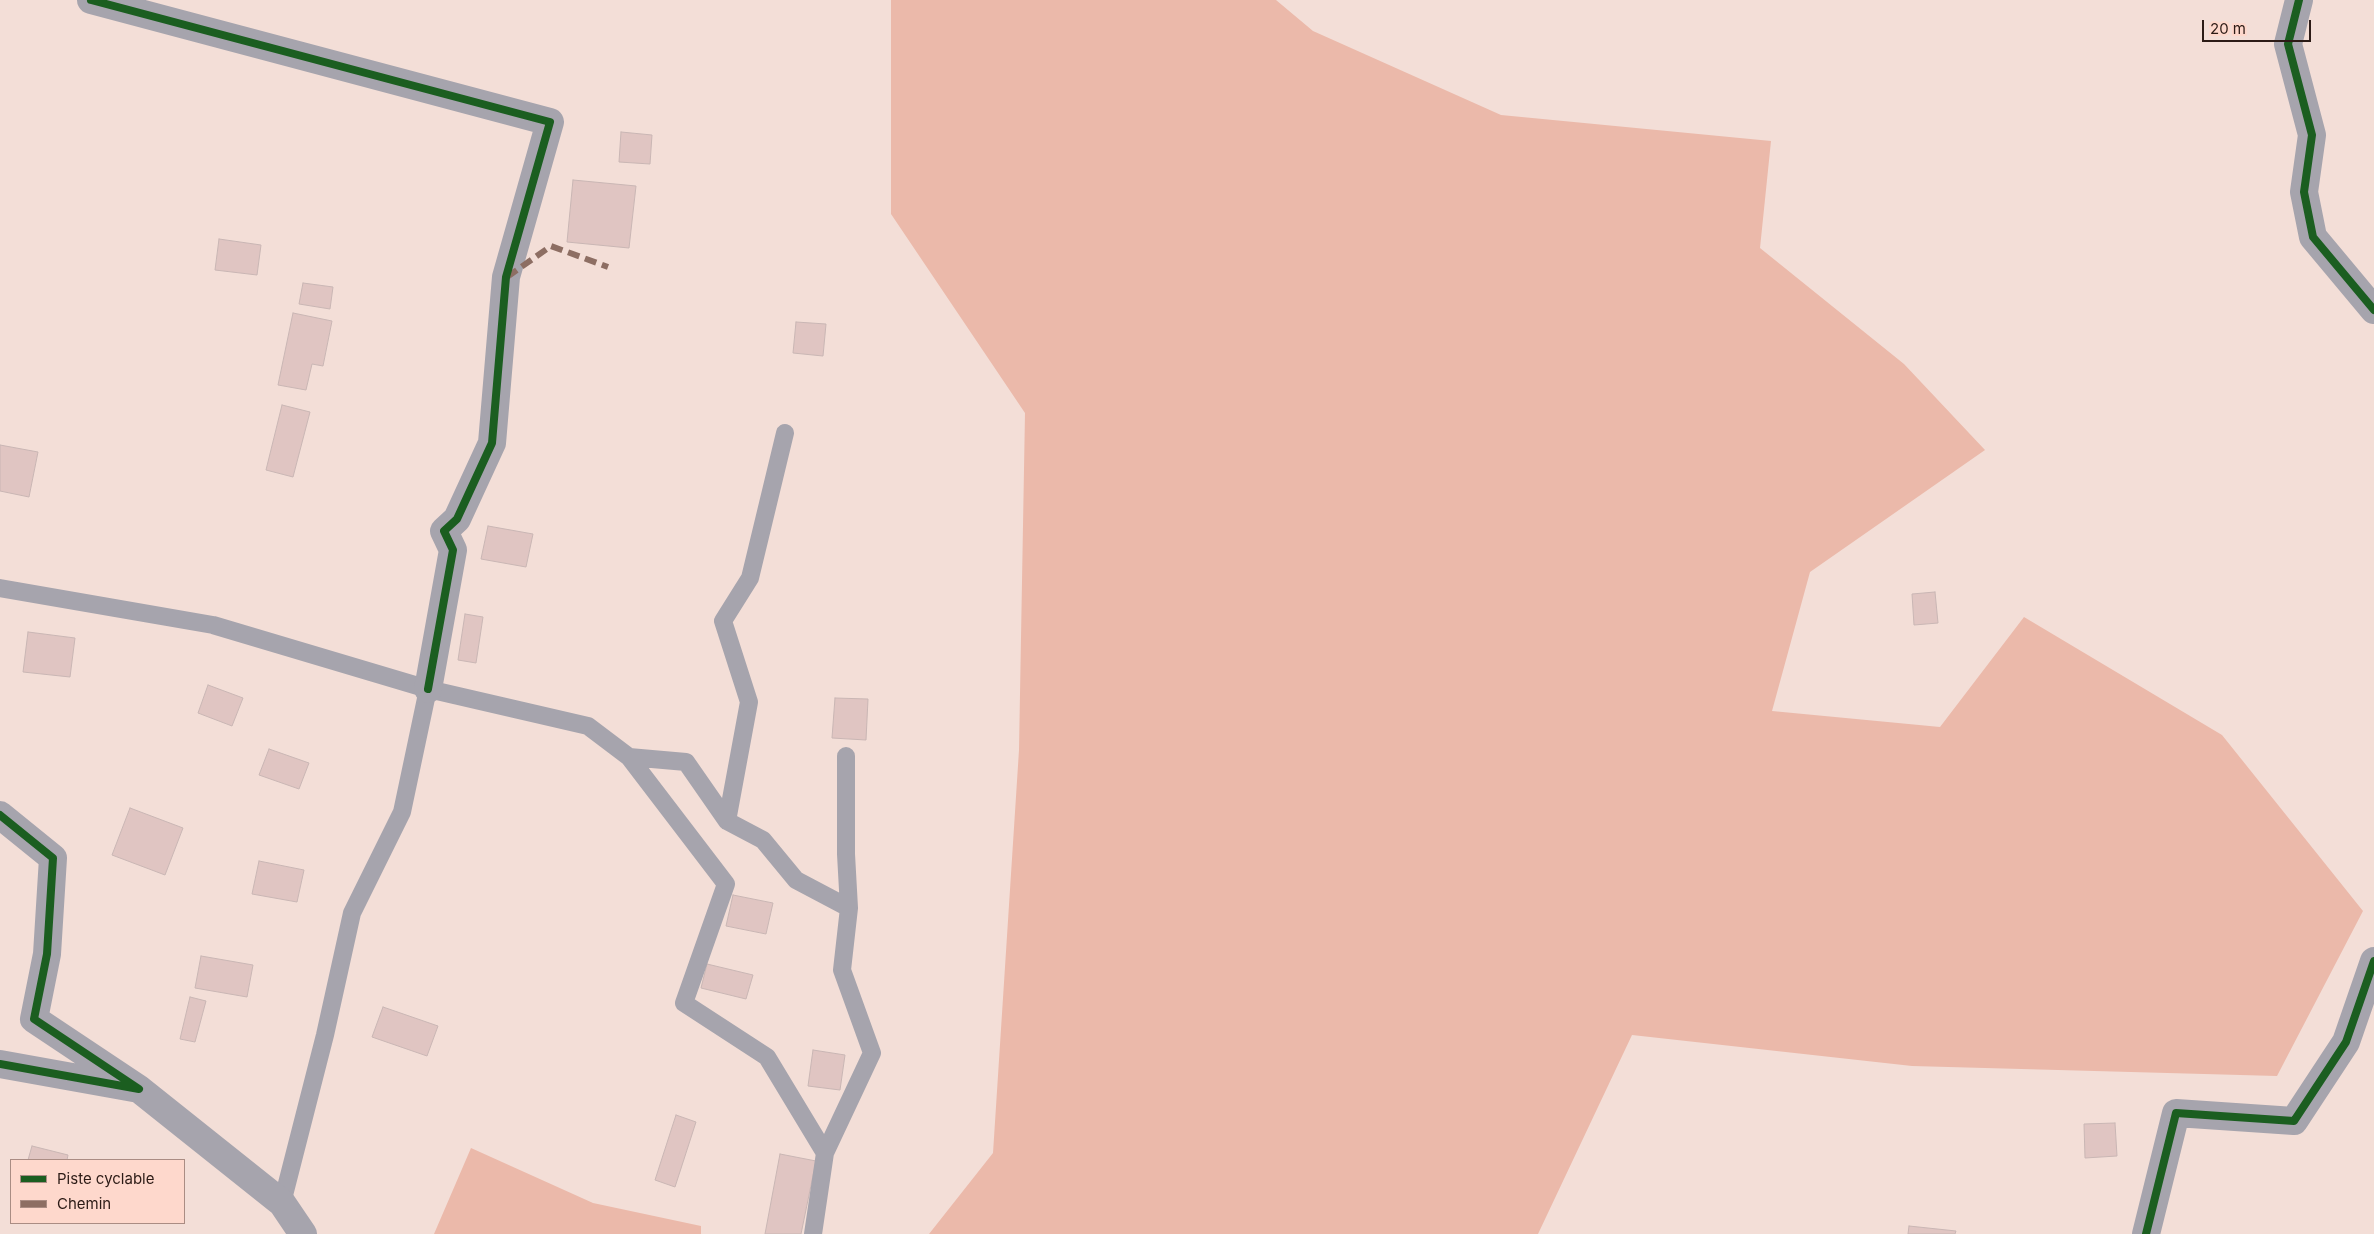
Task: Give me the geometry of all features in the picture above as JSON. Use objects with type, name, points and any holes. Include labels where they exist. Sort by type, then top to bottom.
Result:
[{"type":"street","points":[[91,0],[550,122],[506,278],[492,442],[457,520],[444,531],[453,550],[428,689]]},
{"type":"street","points":[[2299,0],[2288,44],[2312,135],[2304,192],[2313,237],[2374,310]]},
{"type":"street","points":[[0,815],[53,858],[47,954],[34,1019],[139,1089],[282,1203],[303,1234]]},
{"type":"street","points":[[2146,1234],[2176,1113],[2294,1121],[2346,1042],[2374,961]]},
{"type":"street","points":[[0,1064],[139,1089]]},
{"type":"lane","points":[[727,820],[748,702],[724,621],[750,578],[785,432]]},
{"type":"lane","points":[[0,588],[213,625],[428,689],[588,726],[629,758],[726,884],[684,1003],[766,1057],[825,1153]]},
{"type":"lane","points":[[282,1203],[325,1035],[352,913],[402,812],[428,689]]},
{"type":"lane","points":[[813,1234],[825,1153],[872,1053],[842,970],[849,908],[846,854],[846,756]]},
{"type":"lane","points":[[629,758],[686,762],[727,820],[763,840],[796,880],[849,908]]},
{"type":"shaded area","points":[[891,0],[1276,0],[1313,31],[1501,115],[1771,141],[1760,248],[1904,364],[1985,450],[1810,572],[1772,711],[1940,727],[2024,617],[2222,735],[2363,911],[2277,1076],[1912,1066],[1632,1035],[1538,1234],[929,1234],[993,1153],[1019,750],[1025,413],[891,214]]},
{"type":"shaded area","points":[[471,1148],[593,1203],[701,1226],[701,1234],[434,1234]]},
{"type":"building","points":[[621,132],[652,135],[650,164],[619,162]]},
{"type":"building","points":[[573,180],[636,186],[629,248],[567,242]]},
{"type":"building","points":[[219,239],[261,245],[257,275],[215,270]]},
{"type":"building","points":[[303,283],[333,287],[330,309],[299,304]]},
{"type":"building","points":[[293,313],[332,321],[323,366],[312,364],[306,390],[278,385]]},
{"type":"building","points":[[796,322],[826,324],[823,356],[793,353]]},
{"type":"building","points":[[282,405],[310,412],[293,477],[266,470]]},
{"type":"building","points":[[0,445],[38,452],[29,497],[0,491]]},
{"type":"building","points":[[488,526],[533,534],[526,567],[481,559]]},
{"type":"building","points":[[1935,592],[1938,623],[1914,625],[1912,594]]},
{"type":"building","points":[[465,614],[483,617],[476,663],[458,660]]},
{"type":"building","points":[[28,632],[75,638],[70,677],[23,672]]},
{"type":"building","points":[[208,685],[243,698],[232,726],[198,713]]},
{"type":"building","points":[[835,698],[868,699],[866,740],[832,738]]},
{"type":"building","points":[[269,749],[309,763],[299,789],[259,775]]},
{"type":"building","points":[[130,808],[183,828],[165,875],[112,855]]},
{"type":"building","points":[[259,861],[304,870],[297,902],[252,894]]},
{"type":"building","points":[[733,895],[773,903],[766,934],[726,926]]},
{"type":"building","points":[[201,956],[253,965],[247,997],[195,988]]},
{"type":"building","points":[[707,964],[753,975],[746,999],[701,988]]},
{"type":"building","points":[[190,997],[206,1001],[195,1042],[180,1039]]},
{"type":"building","points":[[383,1007],[438,1026],[427,1056],[372,1037]]},
{"type":"building","points":[[813,1050],[845,1055],[840,1090],[808,1086]]},
{"type":"building","points":[[676,1115],[696,1122],[675,1187],[655,1180]]},
{"type":"building","points":[[2115,1123],[2117,1156],[2085,1158],[2084,1124]]},
{"type":"building","points":[[32,1146],[68,1155],[67,1159],[28,1159]]},
{"type":"building","points":[[780,1154],[816,1161],[801,1234],[765,1234]]},
{"type":"building","points":[[1909,1226],[1956,1231],[1955,1234],[1908,1234]]},
{"type":"marked path","points":[[507,277],[551,246],[608,267]]},
{"type":"cycle path","points":[[91,0],[550,122],[506,277],[492,443],[457,519],[444,531],[453,550],[428,689]]},
{"type":"cycle path","points":[[2299,0],[2288,44],[2312,135],[2304,192],[2313,237],[2374,310]]},
{"type":"cycle path","points":[[0,815],[53,858],[47,954],[34,1019],[139,1089],[0,1064]]},
{"type":"cycle path","points":[[2146,1234],[2176,1113],[2294,1121],[2346,1042],[2374,961]]}]
